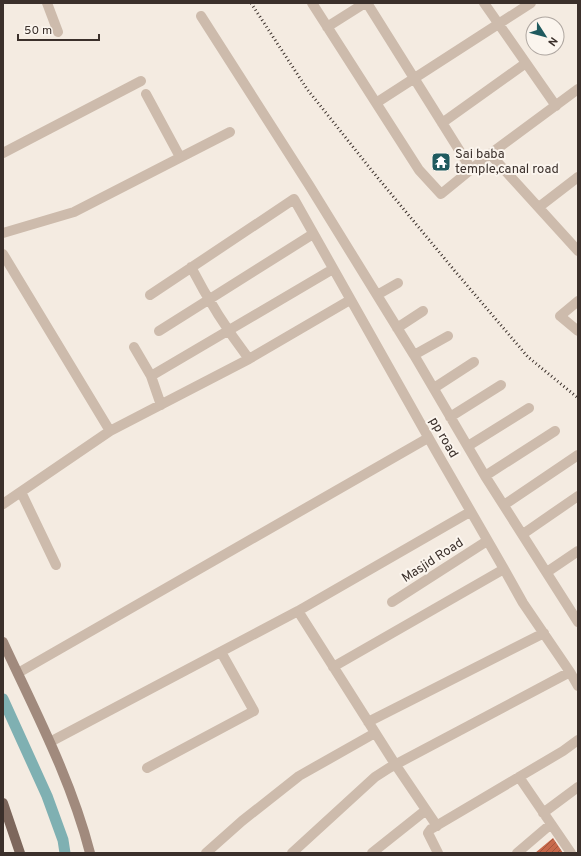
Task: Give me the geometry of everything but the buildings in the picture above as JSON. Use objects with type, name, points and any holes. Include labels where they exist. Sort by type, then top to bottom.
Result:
[{"type":"main road","points":[[3,642],[50,742],[82,822],[90,853]]},
{"type":"main road","points":[[3,804],[20,853]]},
{"type":"street","points":[[47,3],[58,32]]},
{"type":"street","points":[[312,3],[419,170],[441,194],[490,154],[575,92],[578,104]]},
{"type":"street","points":[[327,27],[366,3],[471,169]]},
{"type":"street","points":[[484,3],[556,106]]},
{"type":"street","points":[[376,103],[531,3]]},
{"type":"street","points":[[201,16],[309,185],[414,355],[486,476],[578,622]]},
{"type":"street","points":[[442,123],[526,63]]},
{"type":"street","points":[[3,153],[141,81]]},
{"type":"street","points":[[146,94],[180,157]]},
{"type":"street","points":[[3,233],[74,212],[230,132]]},
{"type":"street","points":[[490,154],[578,251]]},
{"type":"street","points":[[539,207],[578,177]]},
{"type":"street","name":"pp road","points":[[191,267],[294,199],[428,438],[523,603],[578,686]]},
{"type":"street","points":[[159,331],[313,234]]},
{"type":"street","points":[[3,254],[110,431]]},
{"type":"street","points":[[150,295],[191,267],[208,300],[228,331],[249,359]]},
{"type":"street","points":[[151,376],[333,269]]},
{"type":"street","points":[[377,295],[398,283]]},
{"type":"street","points":[[3,504],[110,431],[249,359],[350,300]]},
{"type":"street","points":[[578,301],[560,316],[578,331]]},
{"type":"street","points":[[397,328],[423,311]]},
{"type":"street","points":[[414,355],[448,336]]},
{"type":"street","points":[[134,347],[151,376],[161,405]]},
{"type":"street","points":[[434,388],[474,362]]},
{"type":"street","points":[[450,417],[501,385]]},
{"type":"street","points":[[468,446],[529,408]]},
{"type":"street","points":[[486,476],[555,430]]},
{"type":"street","points":[[18,673],[428,438]]},
{"type":"street","points":[[504,505],[578,455]]},
{"type":"street","points":[[21,492],[56,565]]},
{"type":"street","points":[[523,534],[578,496]]},
{"type":"street","points":[[50,742],[298,612],[470,512]]},
{"type":"street","name":"Masjid Road","points":[[392,602],[488,541]]},
{"type":"street","points":[[547,572],[578,551]]},
{"type":"street","points":[[333,667],[504,569]]},
{"type":"street","points":[[298,612],[395,764],[437,826]]},
{"type":"street","points":[[368,722],[544,633]]},
{"type":"street","points":[[147,768],[254,711],[221,652]]},
{"type":"street","points":[[292,853],[375,777],[395,764],[570,672]]},
{"type":"street","points":[[206,853],[242,821],[299,776],[375,733]]},
{"type":"street","points":[[438,853],[428,833],[431,829],[578,740]]},
{"type":"street","points":[[519,777],[571,853]]},
{"type":"street","points":[[543,813],[578,787]]},
{"type":"street","points":[[372,853],[426,810]]},
{"type":"street","points":[[517,853],[552,824]]},
{"type":"waterway","points":[[3,699],[47,796],[63,840],[65,853]]},
{"type":"railway","points":[[251,3],[307,89],[454,270],[528,357],[578,398]]},
{"type":"place","name":"Sai baba temple,canal road","points":[[441,162]]}]
